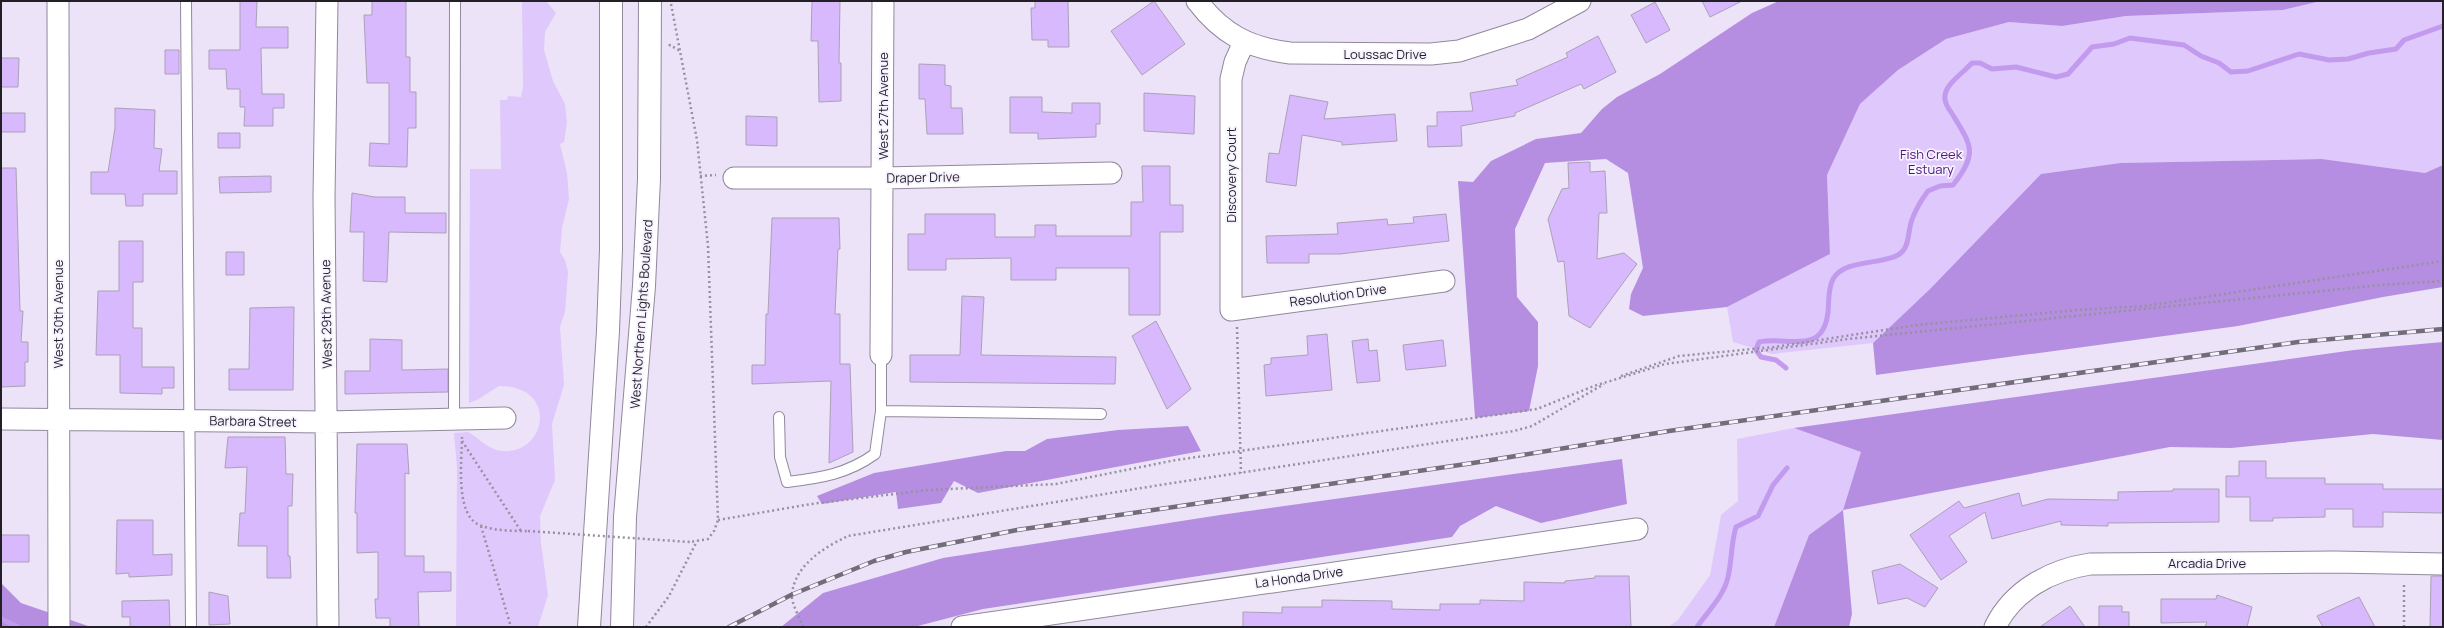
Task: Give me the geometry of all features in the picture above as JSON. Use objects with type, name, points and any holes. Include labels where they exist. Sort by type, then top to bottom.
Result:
[{"type":"main road","points":[[589,627],[609,324],[611,249],[611,1]]},
{"type":"main road","name":"West Northern Lights Boulevard","points":[[622,627],[625,518],[643,294],[649,179],[650,1]]},
{"type":"street","name":"West 30th Avenue","points":[[58,1],[57,419],[59,627]]},
{"type":"street","name":"West 29th Avenue","points":[[327,1],[324,197],[328,627]]},
{"type":"street","name":"West 27th Avenue","points":[[882,355],[883,1]]},
{"type":"street","name":"Loussac Drive","points":[[1197,1],[1221,27],[1244,42],[1269,50],[1290,53],[1431,54],[1459,51],[1528,29],[1580,1]]},
{"type":"street","name":"Discovery Court","points":[[1234,309],[1231,79],[1235,62],[1244,42]]},
{"type":"street","name":"Draper Drive","points":[[734,178],[883,178],[1111,173]]},
{"type":"street","name":"Resolution Drive","points":[[1234,309],[1444,281]]},
{"type":"street","name":"Barbara Street","points":[[1,419],[327,422],[505,418]]},
{"type":"street","name":"La Honda Drive","points":[[962,627],[1637,529]]},
{"type":"street","name":"Arcadia Drive","points":[[1995,627],[2006,609],[2034,584],[2051,574],[2077,566],[2114,564],[2443,564]]},
{"type":"lane","points":[[186,1],[188,420],[191,627]]},
{"type":"lane","points":[[455,1],[458,419]]},
{"type":"lane","points":[[779,417],[780,457],[787,482],[821,478],[857,466],[875,454],[882,411],[882,355]]},
{"type":"lane","points":[[882,411],[1101,414]]},
{"type":"path","points":[[458,419],[462,441],[462,498],[465,510],[472,520],[481,526],[521,531],[690,542],[708,539],[714,531],[718,520],[708,246],[697,140],[670,1]]},
{"type":"path","points":[[718,520],[812,504],[928,490],[1056,484],[1176,460],[1537,409],[1651,364],[1679,356],[1774,347],[1917,325],[2077,310],[2144,306],[2443,261]]},
{"type":"path","points":[[803,627],[791,595],[798,578],[823,549],[848,536],[1514,431],[1532,426],[1610,381],[1665,364],[1848,339],[2047,318],[2381,285],[2443,282]]},
{"type":"path","points":[[1234,309],[1241,473]]},
{"type":"path","points":[[462,441],[521,531]]},
{"type":"path","points":[[481,526],[511,627]]},
{"type":"path","points":[[646,627],[669,596],[697,541]]},
{"type":"path","points":[[2404,564],[2404,627]]},
{"type":"green space","points":[[522,1],[546,1],[556,13],[545,32],[544,50],[553,81],[565,104],[567,123],[564,142],[560,144],[567,173],[569,199],[562,228],[560,252],[565,260],[568,272],[565,312],[560,327],[564,385],[552,424],[555,480],[540,516],[541,543],[548,595],[538,627],[456,627],[457,468],[454,433],[468,432],[488,446],[497,450],[502,451],[517,449],[529,443],[536,432],[540,420],[538,408],[531,397],[518,389],[499,386],[477,400],[469,403],[470,169],[501,169],[500,100],[507,100],[508,96],[521,97],[523,87]]},
{"type":"green space","name":"Fish Creek Estuary","points":[[2321,1],[2443,1],[2443,165],[2425,173],[2322,159],[2120,163],[2041,174],[1930,289],[1873,343],[1772,354],[1733,342],[1727,307],[1830,254],[1827,175],[1860,104],[1898,70],[1946,39],[2009,22],[2062,26],[2126,16],[2283,10]]},
{"type":"green space","points":[[1794,428],[1861,452],[1843,510],[1809,535],[1774,627],[1668,627],[1678,620],[1710,575],[1721,515],[1738,501],[1737,439]]},
{"type":"shaded area","points":[[1779,1],[2321,1],[2283,10],[2126,16],[2062,26],[2009,22],[1946,39],[1898,70],[1860,104],[1827,175],[1830,254],[1727,307],[1643,316],[1629,309],[1631,294],[1643,268],[1628,173],[1606,159],[1545,163],[1515,229],[1517,297],[1538,322],[1538,366],[1529,411],[1475,418],[1458,181],[1473,182],[1491,161],[1536,139],[1581,133],[1602,109],[1617,97],[1660,74],[1752,13]]},
{"type":"shaded area","points":[[2322,159],[2425,173],[2443,165],[2443,287],[2383,297],[2238,326],[1876,375],[1873,343],[1930,289],[2041,174],[2120,163]]},
{"type":"shaded area","points":[[2443,342],[2443,440],[2373,434],[2231,448],[2170,447],[1843,510],[1861,452],[1794,428],[2354,350]]},
{"type":"shaded area","points":[[1188,426],[1201,451],[978,493],[954,481],[941,503],[898,509],[896,492],[822,504],[817,496],[874,473],[1006,451],[1025,451],[1047,439],[1118,430]]},
{"type":"shaded area","points":[[1622,459],[1627,504],[1541,523],[1496,506],[1460,526],[1452,537],[983,609],[914,627],[781,627],[823,593],[943,558],[1220,515]]},
{"type":"shaded area","points":[[1843,510],[1852,614],[1849,627],[1774,627],[1809,535]]},
{"type":"shaded area","points":[[1,583],[21,603],[91,627],[1,627]]},
{"type":"building","points":[[240,1],[257,1],[256,27],[288,27],[288,48],[261,48],[262,94],[284,94],[284,108],[273,108],[273,126],[244,126],[245,107],[240,107],[240,89],[227,89],[226,69],[209,69],[209,50],[240,50]]},
{"type":"building","points":[[372,1],[406,1],[406,57],[410,57],[410,92],[416,92],[416,128],[408,128],[407,167],[369,166],[370,143],[389,144],[389,83],[367,83],[364,15],[372,15]]},
{"type":"building","points":[[812,1],[840,1],[839,63],[841,63],[841,101],[819,102],[818,41],[811,41]]},
{"type":"building","points":[[1035,1],[1068,1],[1069,47],[1048,47],[1048,40],[1032,40],[1031,8],[1035,8]]},
{"type":"building","points":[[1154,1],[1185,44],[1142,75],[1111,31]]},
{"type":"building","points":[[1702,1],[1742,1],[1710,17]]},
{"type":"building","points":[[1655,2],[1670,30],[1646,43],[1631,15]]},
{"type":"building","points":[[1598,36],[1616,72],[1584,89],[1581,84],[1515,113],[1515,116],[1461,126],[1462,146],[1428,147],[1427,126],[1437,126],[1437,112],[1473,111],[1470,93],[1518,85],[1516,80],[1568,57],[1566,53]]},
{"type":"building","points":[[165,50],[179,50],[179,74],[165,74]]},
{"type":"building","points":[[1,58],[19,58],[18,87],[1,87]]},
{"type":"building","points":[[919,64],[945,65],[945,85],[951,86],[951,108],[962,108],[963,134],[927,134],[925,99],[919,99]]},
{"type":"building","points":[[1144,93],[1195,96],[1194,134],[1144,131]]},
{"type":"building","points":[[1290,95],[1328,102],[1324,119],[1395,114],[1397,141],[1342,145],[1342,142],[1302,135],[1296,186],[1266,182],[1269,153],[1279,154]]},
{"type":"building","points":[[1010,97],[1042,97],[1042,112],[1072,113],[1072,103],[1100,103],[1100,124],[1096,124],[1096,137],[1038,139],[1038,133],[1010,133]]},
{"type":"building","points":[[115,108],[155,110],[154,148],[162,149],[159,171],[177,171],[177,194],[143,194],[143,206],[126,206],[125,194],[91,194],[91,172],[108,172],[115,128]]},
{"type":"building","points":[[1,113],[25,113],[25,132],[1,132]]},
{"type":"building","points":[[746,116],[777,117],[777,146],[746,145]]},
{"type":"building","points":[[218,133],[240,133],[240,148],[218,148]]},
{"type":"building","points":[[1590,162],[1590,172],[1605,171],[1607,213],[1599,213],[1597,259],[1624,253],[1637,264],[1590,328],[1569,316],[1564,261],[1558,262],[1548,219],[1562,189],[1569,188],[1568,163]]},
{"type":"building","points":[[1142,166],[1170,166],[1170,205],[1183,205],[1183,232],[1160,232],[1160,315],[1129,315],[1129,268],[1056,268],[1056,280],[1011,280],[1011,258],[946,259],[946,270],[908,270],[908,234],[925,234],[925,214],[995,214],[995,237],[1035,237],[1035,225],[1056,225],[1056,236],[1131,236],[1131,202],[1143,202]]},
{"type":"building","points":[[1,168],[16,168],[20,311],[23,311],[21,342],[28,342],[28,362],[25,362],[25,386],[1,387]]},
{"type":"building","points":[[271,176],[271,192],[220,193],[219,177]]},
{"type":"building","points":[[352,193],[375,197],[405,197],[405,213],[446,213],[446,233],[389,232],[387,282],[363,281],[364,232],[350,232]]},
{"type":"building","points":[[1446,214],[1449,241],[1340,254],[1309,254],[1309,263],[1267,263],[1266,236],[1338,234],[1337,223],[1387,219],[1388,225],[1414,223],[1413,217]]},
{"type":"building","points":[[772,218],[839,218],[840,249],[838,249],[835,314],[840,314],[840,364],[850,364],[853,452],[829,463],[831,381],[752,384],[752,365],[765,365],[766,314],[768,314]]},
{"type":"building","points":[[119,241],[143,241],[143,282],[133,282],[133,328],[142,328],[142,367],[174,367],[174,388],[162,388],[162,394],[120,393],[120,355],[96,355],[98,291],[119,291]]},
{"type":"building","points":[[226,252],[244,252],[244,275],[226,275]]},
{"type":"building","points":[[962,296],[984,297],[981,355],[1116,357],[1115,384],[910,382],[910,355],[960,355]]},
{"type":"building","points":[[294,307],[293,390],[229,390],[229,369],[249,369],[250,308]]},
{"type":"building","points":[[1156,321],[1191,389],[1167,409],[1132,336]]},
{"type":"building","points":[[1327,334],[1332,390],[1266,396],[1264,365],[1271,364],[1271,358],[1308,355],[1307,336]]},
{"type":"building","points":[[370,339],[402,340],[402,370],[448,369],[448,392],[345,394],[345,371],[370,371]]},
{"type":"building","points":[[1368,339],[1369,351],[1377,350],[1380,381],[1357,383],[1352,341]]},
{"type":"building","points":[[1443,340],[1446,366],[1406,370],[1403,345]]},
{"type":"building","points":[[228,437],[285,437],[286,474],[293,474],[292,506],[288,506],[288,556],[290,556],[291,578],[267,578],[267,546],[238,546],[240,513],[245,513],[247,467],[225,468]]},
{"type":"building","points":[[357,444],[407,444],[409,474],[405,473],[405,556],[424,556],[424,572],[451,572],[451,591],[418,592],[419,627],[390,627],[390,618],[376,618],[375,599],[378,599],[378,552],[357,553],[357,513],[355,513]]},
{"type":"building","points":[[2239,461],[2266,461],[2266,478],[2325,478],[2325,484],[2383,484],[2383,489],[2443,489],[2443,513],[2383,512],[2383,527],[2353,527],[2353,509],[2325,509],[2325,517],[2273,518],[2273,521],[2250,521],[2250,497],[2226,497],[2226,476],[2239,476]]},
{"type":"building","points":[[2173,489],[2219,489],[2219,522],[2108,523],[2108,526],[2061,525],[2061,521],[1992,539],[1985,512],[1949,536],[1967,562],[1941,580],[1910,535],[1959,501],[1964,508],[2019,493],[2022,506],[2048,499],[2118,500],[2118,492],[2173,491]]},
{"type":"building","points":[[117,520],[153,520],[153,555],[172,554],[172,575],[129,577],[129,573],[116,574]]},
{"type":"building","points":[[1,535],[29,535],[29,562],[1,562]]},
{"type":"building","points":[[1900,564],[1938,588],[1925,607],[1907,598],[1878,604],[1872,571]]},
{"type":"building","points":[[1595,576],[1629,576],[1631,627],[1243,627],[1243,612],[1282,613],[1282,607],[1322,607],[1322,600],[1392,601],[1392,609],[1440,610],[1440,604],[1480,604],[1480,600],[1524,601],[1524,582],[1565,583],[1565,581],[1595,578]]},
{"type":"building","points":[[2431,576],[2443,576],[2443,627],[2430,627]]},
{"type":"building","points":[[209,592],[228,596],[230,624],[209,625]]},
{"type":"building","points":[[2217,595],[2252,607],[2247,627],[2205,627],[2207,622],[2161,623],[2161,599],[2216,599]]},
{"type":"building","points":[[2359,597],[2375,627],[2323,627],[2317,616]]},
{"type":"building","points":[[169,600],[170,627],[130,627],[130,617],[122,617],[122,601]]},
{"type":"building","points":[[2070,606],[2085,627],[2040,627]]},
{"type":"building","points":[[2099,606],[2122,606],[2122,612],[2129,612],[2129,627],[2099,627]]},
{"type":"waterway","points":[[1786,368],[1776,360],[1761,357],[1756,350],[1759,342],[1803,341],[1812,339],[1819,334],[1825,326],[1831,283],[1838,273],[1854,265],[1891,258],[1902,252],[1907,243],[1911,222],[1920,203],[1928,191],[1940,186],[1953,185],[1961,174],[1969,156],[1969,148],[1963,133],[1946,104],[1945,95],[1952,82],[1972,63],[1980,63],[1992,69],[2016,67],[2056,77],[2068,74],[2092,47],[2114,44],[2130,38],[2184,45],[2201,56],[2219,63],[2231,72],[2248,71],[2299,54],[2329,60],[2348,59],[2369,53],[2396,49],[2404,40],[2443,26]]},
{"type":"waterway","points":[[1697,627],[1715,603],[1726,584],[1736,527],[1758,516],[1773,485],[1787,468]]},
{"type":"waterway","points":[[1,619],[18,627]]},
{"type":"railway","points":[[729,627],[791,595],[874,561],[906,552],[1017,530],[1473,463],[1669,431],[2298,342],[2443,329]]}]
